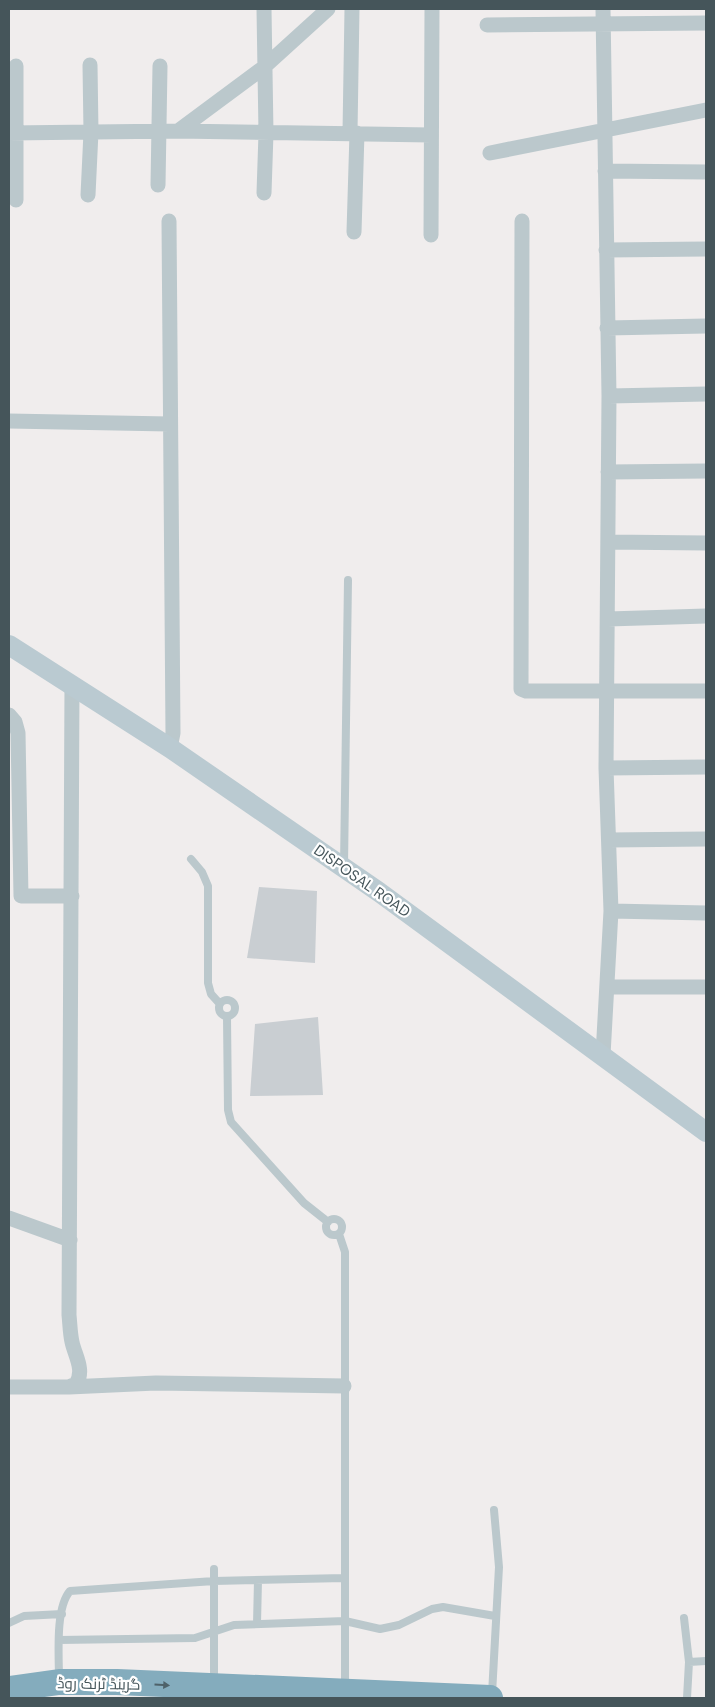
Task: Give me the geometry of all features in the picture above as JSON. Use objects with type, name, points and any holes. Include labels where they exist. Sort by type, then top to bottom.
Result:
[{"type":"highway","name":"گرینڈ ٹرنک روڈ","points":[[9,1689],[59,1682],[491,1698]]},
{"type":"street","points":[[264,9],[266,133],[264,193]]},
{"type":"street","points":[[178,131],[264,68],[328,9]]},
{"type":"street","points":[[352,9],[354,232]]},
{"type":"street","points":[[431,235],[432,9]]},
{"type":"street","points":[[603,16],[609,396],[606,768],[610,911],[608,987],[603,1055]]},
{"type":"street","points":[[487,25],[603,16],[706,23]]},
{"type":"street","points":[[88,195],[90,65]]},
{"type":"street","points":[[16,66],[13,133],[16,200]]},
{"type":"street","points":[[158,185],[160,66]]},
{"type":"street","points":[[490,153],[706,110]]},
{"type":"street","points":[[13,133],[178,131],[431,135]]},
{"type":"street","points":[[605,171],[706,172]]},
{"type":"street","points":[[169,221],[169,424],[173,733],[170,748]]},
{"type":"street","points":[[522,221],[519,684],[521,689],[526,691],[706,692]]},
{"type":"street","points":[[606,250],[706,249]]},
{"type":"street","points":[[607,328],[706,326]]},
{"type":"street","points":[[609,396],[706,394]]},
{"type":"street","points":[[9,421],[169,424]]},
{"type":"street","points":[[608,472],[706,471]]},
{"type":"street","points":[[608,542],[706,543]]},
{"type":"street","points":[[608,619],[706,616]]},
{"type":"street","name":"DISPOSAL ROAD","points":[[9,645],[170,748],[379,892],[704,1129]]},
{"type":"street","points":[[69,1387],[76,1384],[80,1374],[70,1334],[72,685]]},
{"type":"street","points":[[9,715],[15,722],[13,733],[15,896],[72,896]]},
{"type":"street","points":[[606,768],[706,767]]},
{"type":"street","points":[[609,840],[706,839]]},
{"type":"street","points":[[610,911],[706,913]]},
{"type":"street","points":[[608,987],[706,987]]},
{"type":"street","points":[[9,1218],[70,1240]]},
{"type":"street","points":[[9,1387],[156,1384],[344,1386]]},
{"type":"lane","points":[[344,868],[348,580]]},
{"type":"lane","points":[[191,859],[202,872],[208,886],[208,984],[211,994],[220,1004]]},
{"type":"lane","points":[[220,1004],[229,1000],[234,1004],[235,1011],[227,1017]]},
{"type":"lane","points":[[220,1004],[219,1011],[227,1017]]},
{"type":"lane","points":[[227,1017],[228,1110],[231,1122],[304,1204],[328,1222],[333,1219],[340,1221],[342,1227],[339,1234],[345,1252],[345,1692]]},
{"type":"lane","points":[[491,1698],[499,1567],[494,1510]]},
{"type":"lane","points":[[214,1569],[214,1688]]},
{"type":"lane","points":[[59,1682],[59,1640],[65,1596],[70,1591],[78,1588],[214,1581],[344,1578]]},
{"type":"lane","points":[[257,1624],[258,1580]]},
{"type":"lane","points":[[59,1640],[195,1638],[234,1625],[257,1624],[345,1621],[372,1628],[390,1628],[432,1609],[443,1607],[495,1616]]},
{"type":"lane","points":[[9,1623],[24,1616],[62,1614]]},
{"type":"lane","points":[[684,1618],[689,1662],[687,1698]]},
{"type":"lane","points":[[689,1662],[706,1661]]},
{"type":"building","points":[[259,887],[317,891],[315,963],[247,958]]},
{"type":"building","points":[[318,1017],[323,1095],[250,1096],[255,1024]]}]
